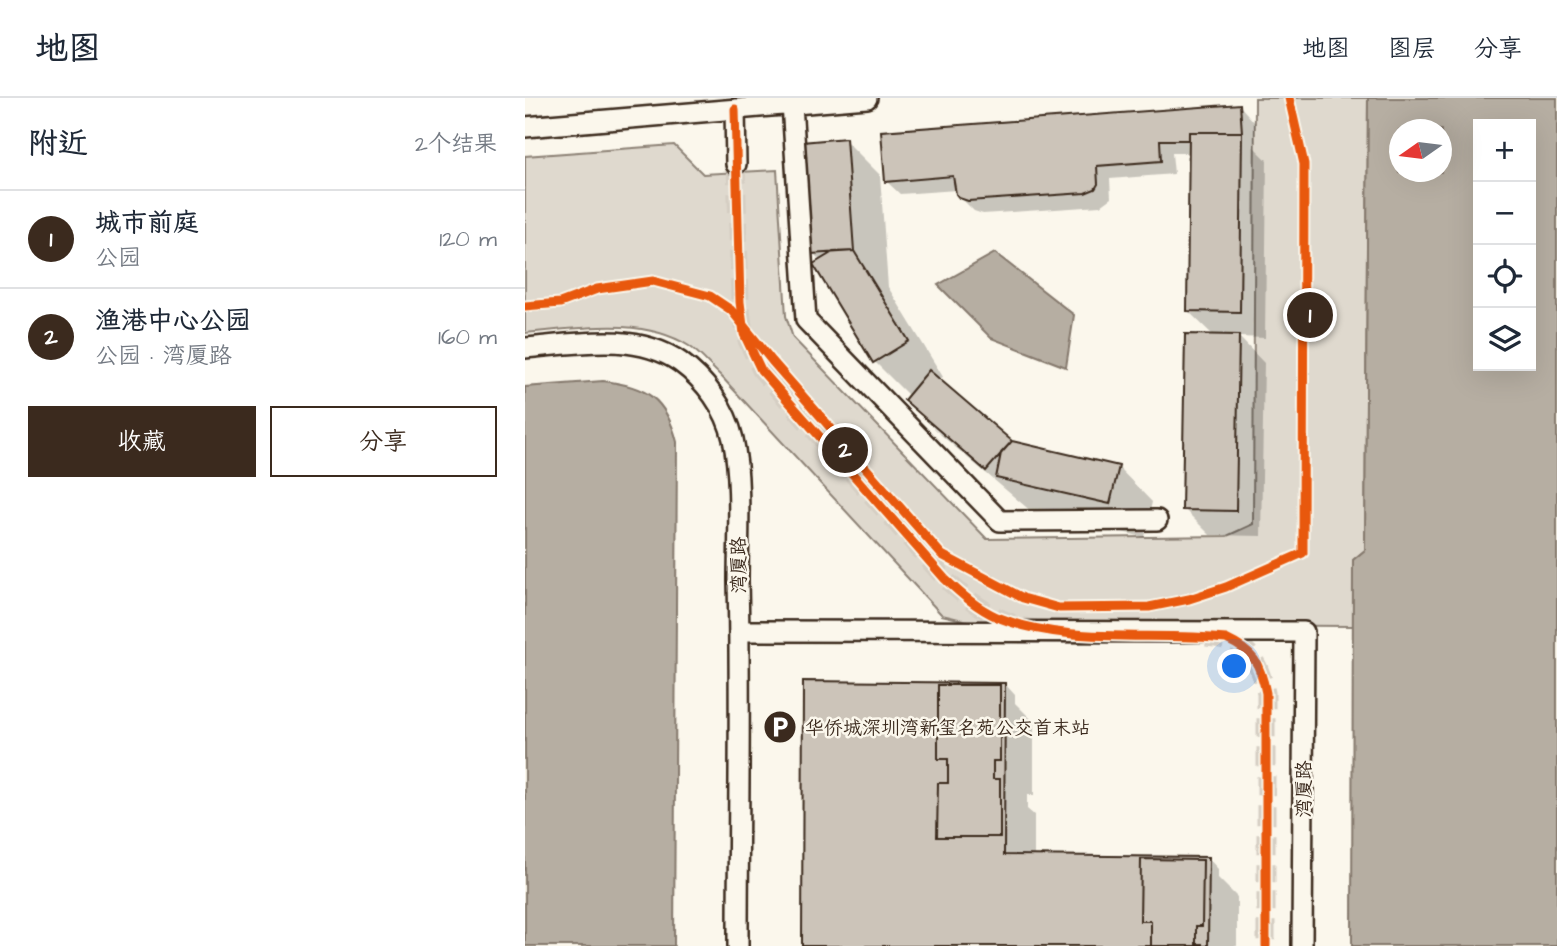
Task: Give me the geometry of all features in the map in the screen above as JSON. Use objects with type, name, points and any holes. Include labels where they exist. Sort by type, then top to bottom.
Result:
[{"type":"street","points":[[525,127],[867,98]]},
{"type":"street","points":[[792,104],[806,320],[1000,521],[1157,520]]},
{"type":"street","points":[[735,109],[736,164]]},
{"type":"street","name":"湾厦路","points":[[525,348],[603,342],[646,346],[680,363],[712,394],[725,414],[736,459],[739,631],[738,946]]},
{"type":"street","name":"湾厦路","points":[[739,631],[1304,632],[1302,946]]},
{"type":"shaded area","points":[[1255,98],[1368,98],[1365,550],[1353,560],[1353,626],[980,624],[942,615],[720,375],[689,346],[651,331],[630,328],[588,327],[525,333],[525,156],[674,145],[703,174],[777,170],[786,316],[793,338],[987,539],[1227,536],[1253,524]]},
{"type":"shaded area","points":[[1368,98],[1557,98],[1557,946],[1352,946],[1353,560],[1365,550]]},
{"type":"shaded area","points":[[995,253],[1074,315],[1066,367],[991,338],[938,285]]},
{"type":"shaded area","points":[[603,381],[631,386],[652,397],[667,415],[677,442],[674,946],[525,946],[525,387]]},
{"type":"building","points":[[1240,104],[1242,132],[1189,132],[1189,140],[1160,140],[1161,161],[1097,166],[1098,184],[1095,189],[1085,193],[968,201],[956,194],[953,176],[885,182],[881,131]]},
{"type":"building","points":[[1189,132],[1242,132],[1240,312],[1187,311]]},
{"type":"building","points":[[846,138],[854,251],[811,254],[802,142]]},
{"type":"building","points":[[854,251],[909,341],[873,363],[813,264],[833,252]]},
{"type":"building","points":[[1185,334],[1239,335],[1236,511],[1182,510]]},
{"type":"building","points":[[929,370],[1012,441],[986,471],[904,400]]},
{"type":"building","points":[[1012,441],[1119,466],[1110,504],[996,478],[1001,453]]},
{"type":"building","points":[[803,681],[1005,683],[1004,855],[1209,857],[1208,946],[802,946]]},
{"type":"building","points":[[938,685],[1000,685],[1000,761],[993,761],[993,779],[1000,779],[1000,837],[937,837],[938,783],[948,783],[948,759],[938,759]]},
{"type":"building","points":[[1141,859],[1203,860],[1202,926],[1196,926],[1196,944],[1202,946],[1151,946],[1151,921],[1140,921]]},
{"type":"tunnel","points":[[736,164],[740,302],[744,334],[761,370],[945,579],[987,611],[1010,622],[1036,629]]},
{"type":"tunnel","points":[[1206,637],[1231,642],[1248,652],[1259,669],[1266,693],[1266,946]]},
{"type":"cycle path","points":[[525,306],[560,303],[597,289],[653,281],[710,296],[731,310],[772,361],[942,555],[1023,598],[1059,608],[1149,607],[1189,599],[1226,587],[1303,553],[1304,164],[1289,98]]},
{"type":"cycle path","points":[[735,109],[740,302],[744,334],[761,370],[945,579],[983,609],[1024,626],[1081,635],[1226,639],[1249,654],[1258,666],[1266,693],[1266,946]]},
{"type":"place","name":"城市前庭","points":[[1310,315]]},
{"type":"place","name":"渔港中心公园","points":[[845,450]]},
{"type":"place","name":"华侨城深圳湾新玺名苑公交首末站","points":[[780,727]]}]
